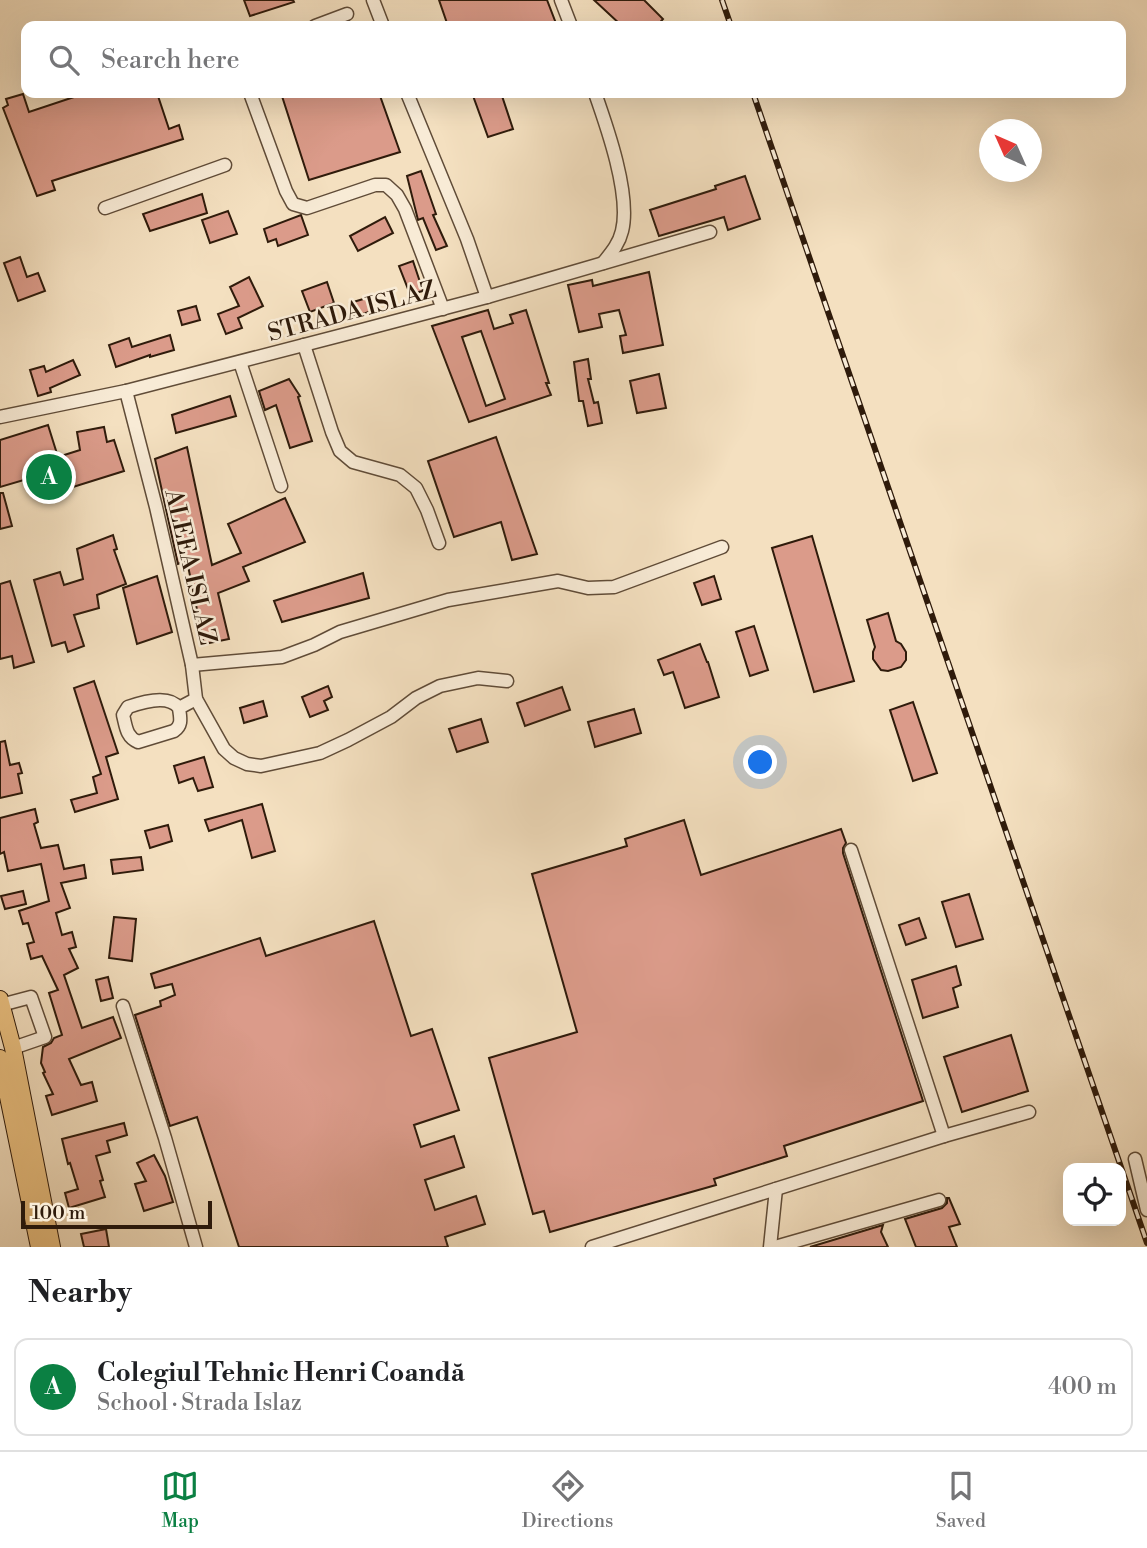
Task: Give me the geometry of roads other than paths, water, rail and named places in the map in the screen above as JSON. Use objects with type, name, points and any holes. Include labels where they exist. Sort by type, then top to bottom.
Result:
[{"type":"main road","points":[[1,1002],[6,1048],[6,1112],[39,1247]]},
{"type":"main road","points":[[6,1048],[52,1247]]},
{"type":"street","points":[[373,0],[381,21]]},
{"type":"street","points":[[561,0],[569,21]]},
{"type":"street","points":[[328,21],[347,14]]},
{"type":"street","points":[[252,98],[293,204],[307,208],[375,186],[386,185],[397,195],[405,209],[443,309]]},
{"type":"street","points":[[409,98],[467,239],[487,297]]},
{"type":"street","points":[[597,98],[616,159],[624,208],[622,230],[615,247],[603,263]]},
{"type":"street","points":[[105,208],[225,165]]},
{"type":"street","name":"STRADA ISLAZ","points":[[0,417],[126,391],[240,362],[487,297],[710,232]]},
{"type":"street","points":[[304,345],[340,451],[353,462],[400,475],[416,488],[439,543]]},
{"type":"street","points":[[240,362],[281,486]]},
{"type":"street","name":"ALEEA ISLAZ","points":[[126,391],[192,665],[196,699],[224,749],[234,758],[247,764],[261,765],[320,753],[391,717],[416,698],[440,686],[478,678],[507,681]]},
{"type":"street","points":[[192,665],[282,657],[340,632],[448,600],[558,581],[588,589],[614,587],[722,547]]},
{"type":"street","points":[[166,699],[175,702],[179,708],[181,723],[174,731],[138,742],[131,739],[127,733],[123,715],[128,708],[166,699]]},
{"type":"street","points":[[179,708],[196,699]]},
{"type":"street","points":[[851,850],[944,1136]]},
{"type":"street","points":[[1,1002],[32,997],[45,1037],[6,1048]]},
{"type":"street","points":[[122,1006],[165,1138],[196,1247]]},
{"type":"street","points":[[592,1247],[944,1136],[1029,1112]]},
{"type":"street","points":[[1135,1159],[1147,1210]]},
{"type":"street","points":[[776,1189],[772,1247],[939,1200]]},
{"type":"railway","points":[[722,0],[729,21]]},
{"type":"railway","points":[[755,98],[1147,1243]]},
{"type":"place","name":"Colegiul Tehnic Henri Coandă","points":[[49,477]]}]
